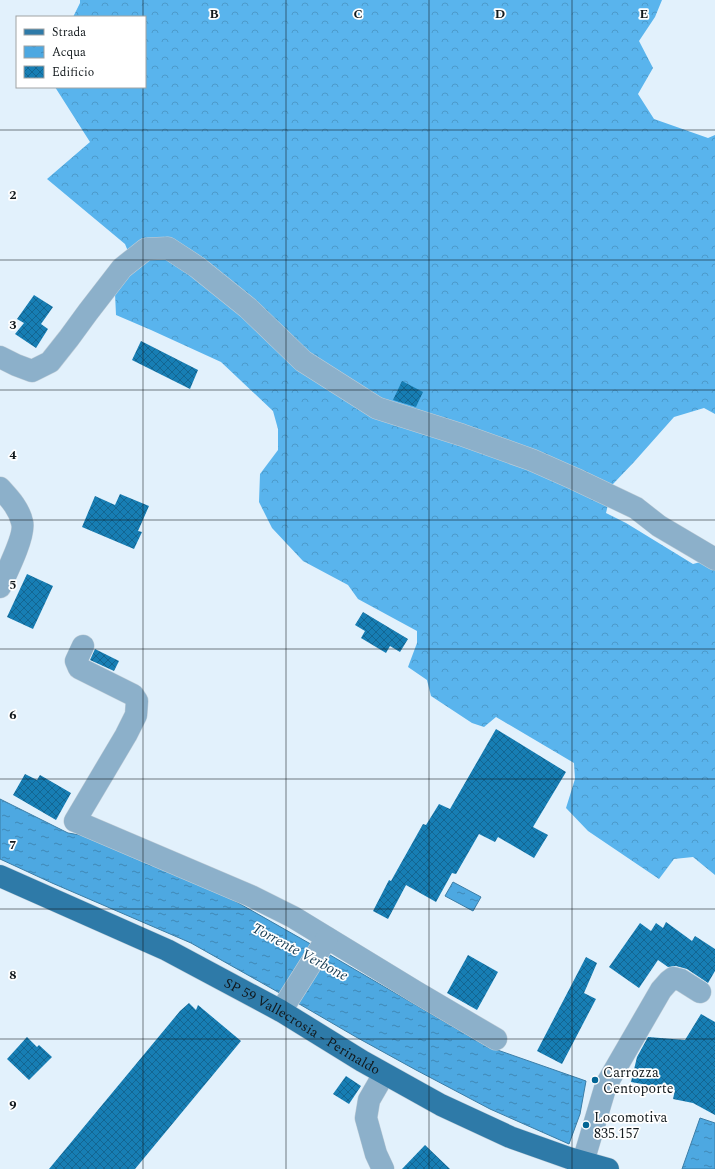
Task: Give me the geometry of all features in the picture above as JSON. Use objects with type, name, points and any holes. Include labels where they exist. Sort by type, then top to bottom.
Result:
[{"type":"main road","name":"SP 59 Vallecrosia - Perinaldo","points":[[0,876],[167,950],[283,1007],[362,1061],[441,1105],[510,1137],[608,1169]]},
{"type":"street","points":[[0,357],[16,366],[32,371],[50,362],[70,338],[122,268],[146,249],[168,248],[197,267],[248,308],[303,361],[377,408],[462,435],[546,466],[636,508],[659,526],[715,559]]},
{"type":"street","points":[[0,488],[16,507],[23,523],[19,544],[0,587]]},
{"type":"street","points":[[83,646],[76,661],[79,668],[133,695],[137,702],[136,715],[126,735],[75,821],[251,896],[293,917],[325,941],[496,1039]]},
{"type":"street","points":[[283,1007],[325,941]]},
{"type":"street","points":[[584,1162],[606,1085],[661,990],[668,981],[674,978],[700,992]]},
{"type":"street","points":[[383,1169],[376,1154],[366,1118],[369,1100],[384,1074]]},
{"type":"green space","points":[[80,0],[662,0],[655,17],[639,41],[653,68],[638,94],[654,119],[708,138],[715,135],[715,414],[704,408],[674,417],[613,484],[606,513],[626,523],[693,564],[715,558],[715,875],[693,857],[674,859],[659,879],[588,831],[566,808],[575,779],[574,763],[496,717],[484,727],[472,723],[431,696],[427,680],[408,667],[417,643],[417,631],[358,599],[348,585],[303,561],[272,528],[259,502],[260,474],[278,450],[278,429],[273,411],[221,362],[116,315],[115,293],[134,266],[125,244],[47,179],[90,142],[56,88],[146,88],[146,16],[74,16]]},
{"type":"water","name":"Torrente Verbone","points":[[0,799],[68,833],[86,836],[219,892],[486,1046],[586,1081],[580,1114],[569,1144],[490,1109],[416,1070],[191,943],[0,859]]},
{"type":"water","points":[[453,882],[481,897],[473,911],[445,896]]},
{"type":"water","points":[[700,1118],[715,1123],[715,1169],[682,1169]]},
{"type":"building","points":[[34,295],[53,307],[41,324],[48,329],[36,348],[15,334],[24,323],[17,319]]},
{"type":"building","points":[[141,341],[198,370],[190,389],[132,360]]},
{"type":"building","points":[[402,381],[423,392],[416,407],[393,400]]},
{"type":"building","points":[[120,494],[149,506],[138,531],[142,532],[134,549],[82,527],[95,496],[115,505]]},
{"type":"building","points":[[27,574],[53,586],[33,629],[7,617]]},
{"type":"building","points":[[363,612],[408,639],[400,652],[390,646],[386,653],[361,638],[365,631],[355,625]]},
{"type":"building","points":[[95,649],[119,661],[114,671],[90,660]]},
{"type":"building","points":[[496,729],[566,772],[533,827],[548,835],[534,858],[498,837],[495,842],[479,834],[456,874],[452,873],[436,902],[406,885],[388,919],[373,911],[389,880],[391,881],[423,824],[426,825],[439,804],[450,809]]},
{"type":"building","points":[[25,774],[37,780],[40,775],[71,793],[56,820],[13,795]]},
{"type":"building","points":[[666,922],[692,941],[695,936],[715,949],[715,971],[708,983],[687,969],[676,966],[668,967],[658,960],[639,988],[609,967],[640,923],[651,931],[656,923],[663,928]]},
{"type":"building","points":[[468,955],[498,972],[477,1010],[447,993]]},
{"type":"building","points":[[586,957],[597,963],[584,993],[596,999],[562,1064],[537,1051]]},
{"type":"building","points":[[189,1003],[196,1010],[198,1005],[241,1041],[135,1169],[49,1169],[180,1011]]},
{"type":"building","points":[[701,1014],[715,1022],[715,1115],[693,1103],[673,1099],[675,1090],[631,1082],[637,1057],[648,1037],[685,1040]]},
{"type":"building","points":[[27,1037],[37,1047],[39,1045],[52,1057],[29,1080],[7,1059]]},
{"type":"building","points":[[346,1076],[361,1086],[349,1104],[333,1094]]},
{"type":"building","points":[[425,1145],[450,1169],[402,1169]]},
{"type":"place","name":"Carrozza Centoporte","points":[[595,1080]]},
{"type":"place","name":"Locomotiva 835.157","points":[[586,1125]]}]
